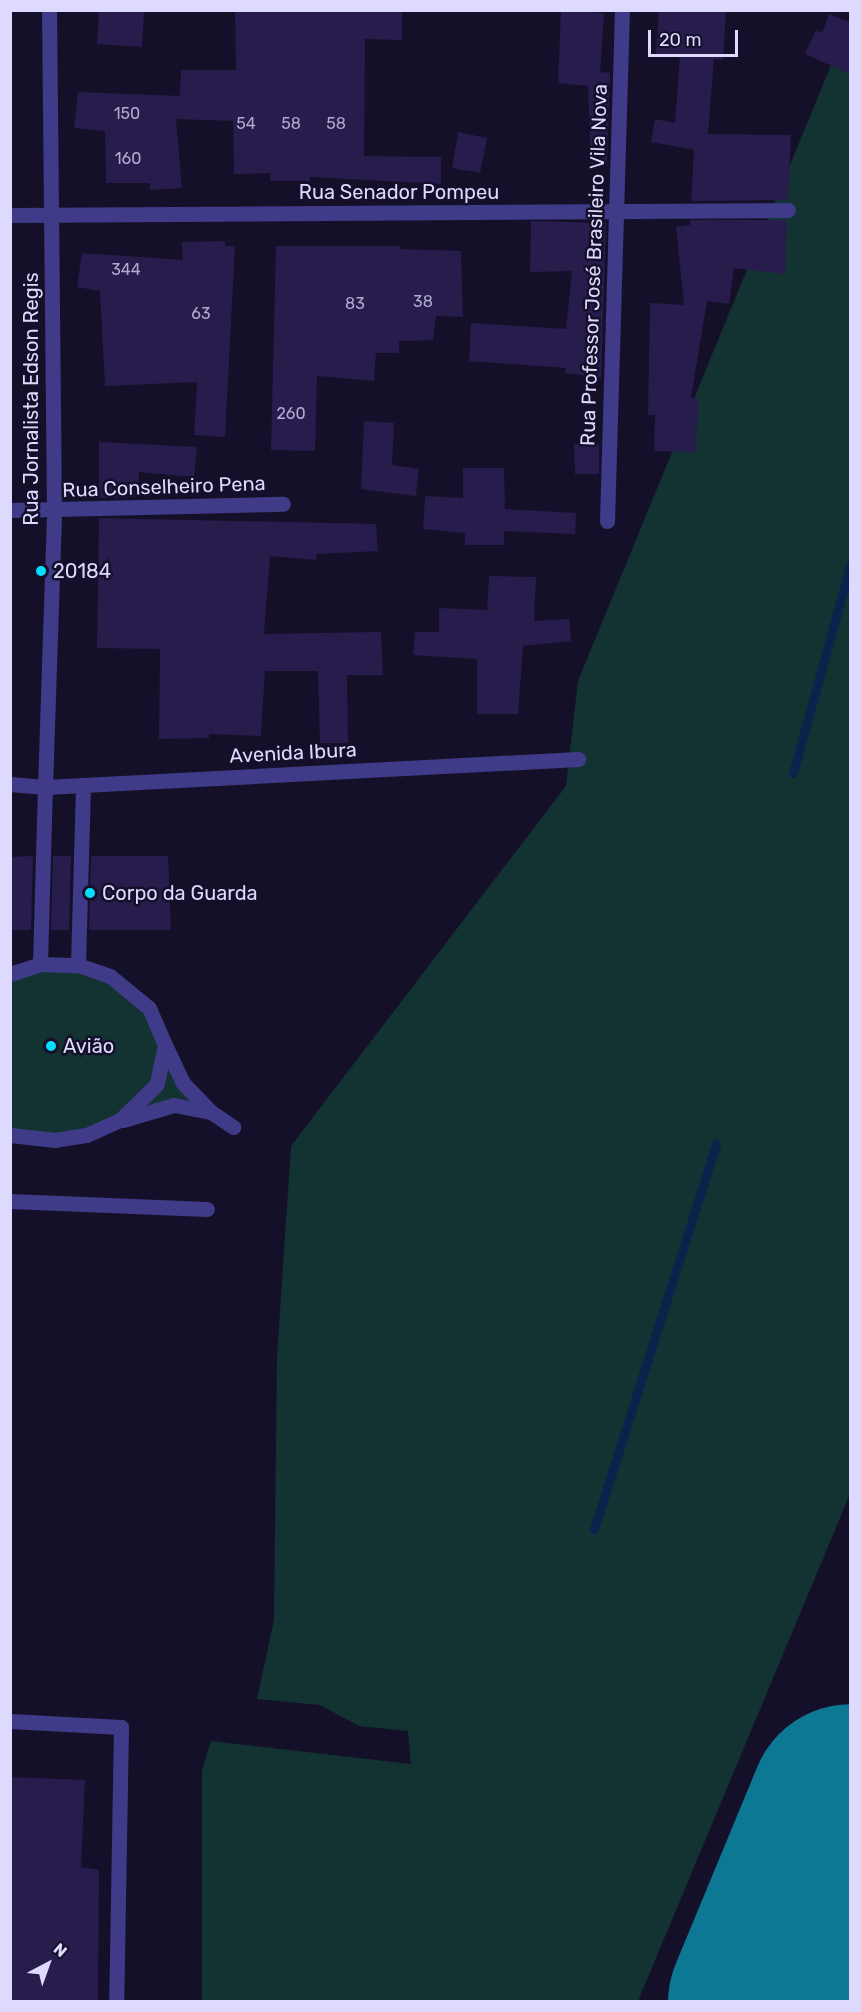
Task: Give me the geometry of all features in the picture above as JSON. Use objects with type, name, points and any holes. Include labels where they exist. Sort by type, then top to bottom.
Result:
[{"type":"street","name":"Rua Jornalista Edson Regis","points":[[40,964],[54,511],[49,10]]},
{"type":"street","name":"Rua Professor José Brasileiro Vila Nova","points":[[607,521],[618,212],[622,10]]},
{"type":"street","name":"Rua Senador Pompeu","points":[[10,215],[788,210]]},
{"type":"street","name":"Rua Conselheiro Pena","points":[[10,510],[54,511],[284,504]]},
{"type":"street","name":"Avenida Ibura","points":[[10,784],[45,787],[578,759]]},
{"type":"street","points":[[78,965],[83,785]]},
{"type":"street","points":[[10,974],[40,964],[78,965],[110,976],[129,988],[149,1008],[183,1083],[211,1112],[232,1127]]},
{"type":"street","points":[[120,1120],[157,1084],[165,1045]]},
{"type":"street","points":[[10,1136],[55,1140],[86,1136],[120,1120],[174,1105],[211,1112]]},
{"type":"street","points":[[10,1201],[207,1209]]},
{"type":"street","points":[[10,1721],[121,1727],[116,2001]]},
{"type":"green space","points":[[850,19],[850,1494],[638,2001],[202,2002],[202,1771],[211,1741],[411,1764],[408,1731],[359,1726],[320,1705],[257,1699],[274,1620],[277,1357],[291,1146],[566,786],[578,681]]},
{"type":"green space","points":[[78,965],[129,988],[211,1112],[174,1105],[86,1135],[11,1135],[10,974]]},
{"type":"building","points":[[99,10],[144,10],[142,47],[97,44]]},
{"type":"building","points":[[235,10],[402,10],[402,40],[365,39],[364,156],[441,157],[441,184],[310,177],[310,181],[270,181],[270,173],[234,174],[233,121],[176,119],[182,188],[150,190],[150,183],[106,183],[105,131],[74,128],[78,92],[180,96],[181,70],[236,70]]},
{"type":"building","points":[[561,10],[604,13],[600,72],[610,73],[607,165],[591,165],[588,86],[558,83]]},
{"type":"building","points":[[659,10],[726,10],[723,60],[714,59],[708,134],[791,135],[788,200],[691,201],[694,150],[651,142],[655,119],[675,123],[680,56],[656,54]]},
{"type":"building","points":[[829,14],[850,22],[850,74],[805,54],[816,30],[822,33]]},
{"type":"building","points":[[458,132],[487,138],[480,173],[452,168]]},
{"type":"building","points":[[690,220],[787,220],[785,274],[734,268],[729,304],[707,301],[691,398],[698,398],[696,452],[654,451],[655,415],[648,415],[650,303],[684,305],[676,227],[690,225]]},
{"type":"building","points":[[531,221],[606,223],[601,378],[565,373],[566,368],[469,361],[471,323],[566,329],[572,271],[530,272]]},
{"type":"building","points":[[225,241],[225,246],[235,246],[225,437],[194,435],[197,382],[105,386],[100,291],[77,287],[82,253],[183,260],[182,242]]},
{"type":"building","points":[[276,246],[400,246],[400,249],[461,251],[463,317],[436,316],[433,340],[399,341],[399,353],[376,353],[374,381],[317,376],[315,451],[271,450]]},
{"type":"building","points":[[364,421],[394,423],[392,465],[419,469],[416,496],[361,489]]},
{"type":"building","points":[[99,442],[197,447],[194,477],[139,472],[138,497],[99,498]]},
{"type":"building","points":[[574,444],[599,444],[599,474],[575,474]]},
{"type":"building","points":[[463,468],[504,468],[505,509],[576,513],[575,534],[504,531],[504,545],[465,545],[465,533],[423,529],[425,496],[463,498]]},
{"type":"building","points":[[99,518],[376,524],[378,551],[317,554],[316,560],[270,556],[264,634],[381,632],[383,675],[347,675],[348,743],[320,743],[318,671],[265,671],[261,736],[209,734],[209,738],[159,739],[160,649],[97,648]]},
{"type":"building","points":[[489,576],[536,577],[534,621],[569,619],[571,641],[523,646],[518,714],[477,714],[477,659],[413,655],[415,632],[439,632],[439,608],[487,610]]},
{"type":"building","points":[[33,856],[31,930],[10,930],[10,857]]},
{"type":"building","points":[[53,856],[71,856],[69,930],[51,930]]},
{"type":"building","points":[[91,856],[168,856],[171,930],[89,930]]},
{"type":"building","points":[[10,1777],[85,1780],[81,1867],[99,1870],[98,2001],[10,2001]]},
{"type":"waterway","points":[[793,773],[850,566]]},
{"type":"waterway","points":[[594,1529],[716,1144]]},
{"type":"runway","points":[[768,2002],[850,1804]]},
{"type":"place","name":"20184","points":[[41,571]]},
{"type":"place","name":"Corpo da Guarda","points":[[90,893]]},
{"type":"place","name":"Avião","points":[[51,1046]]}]
